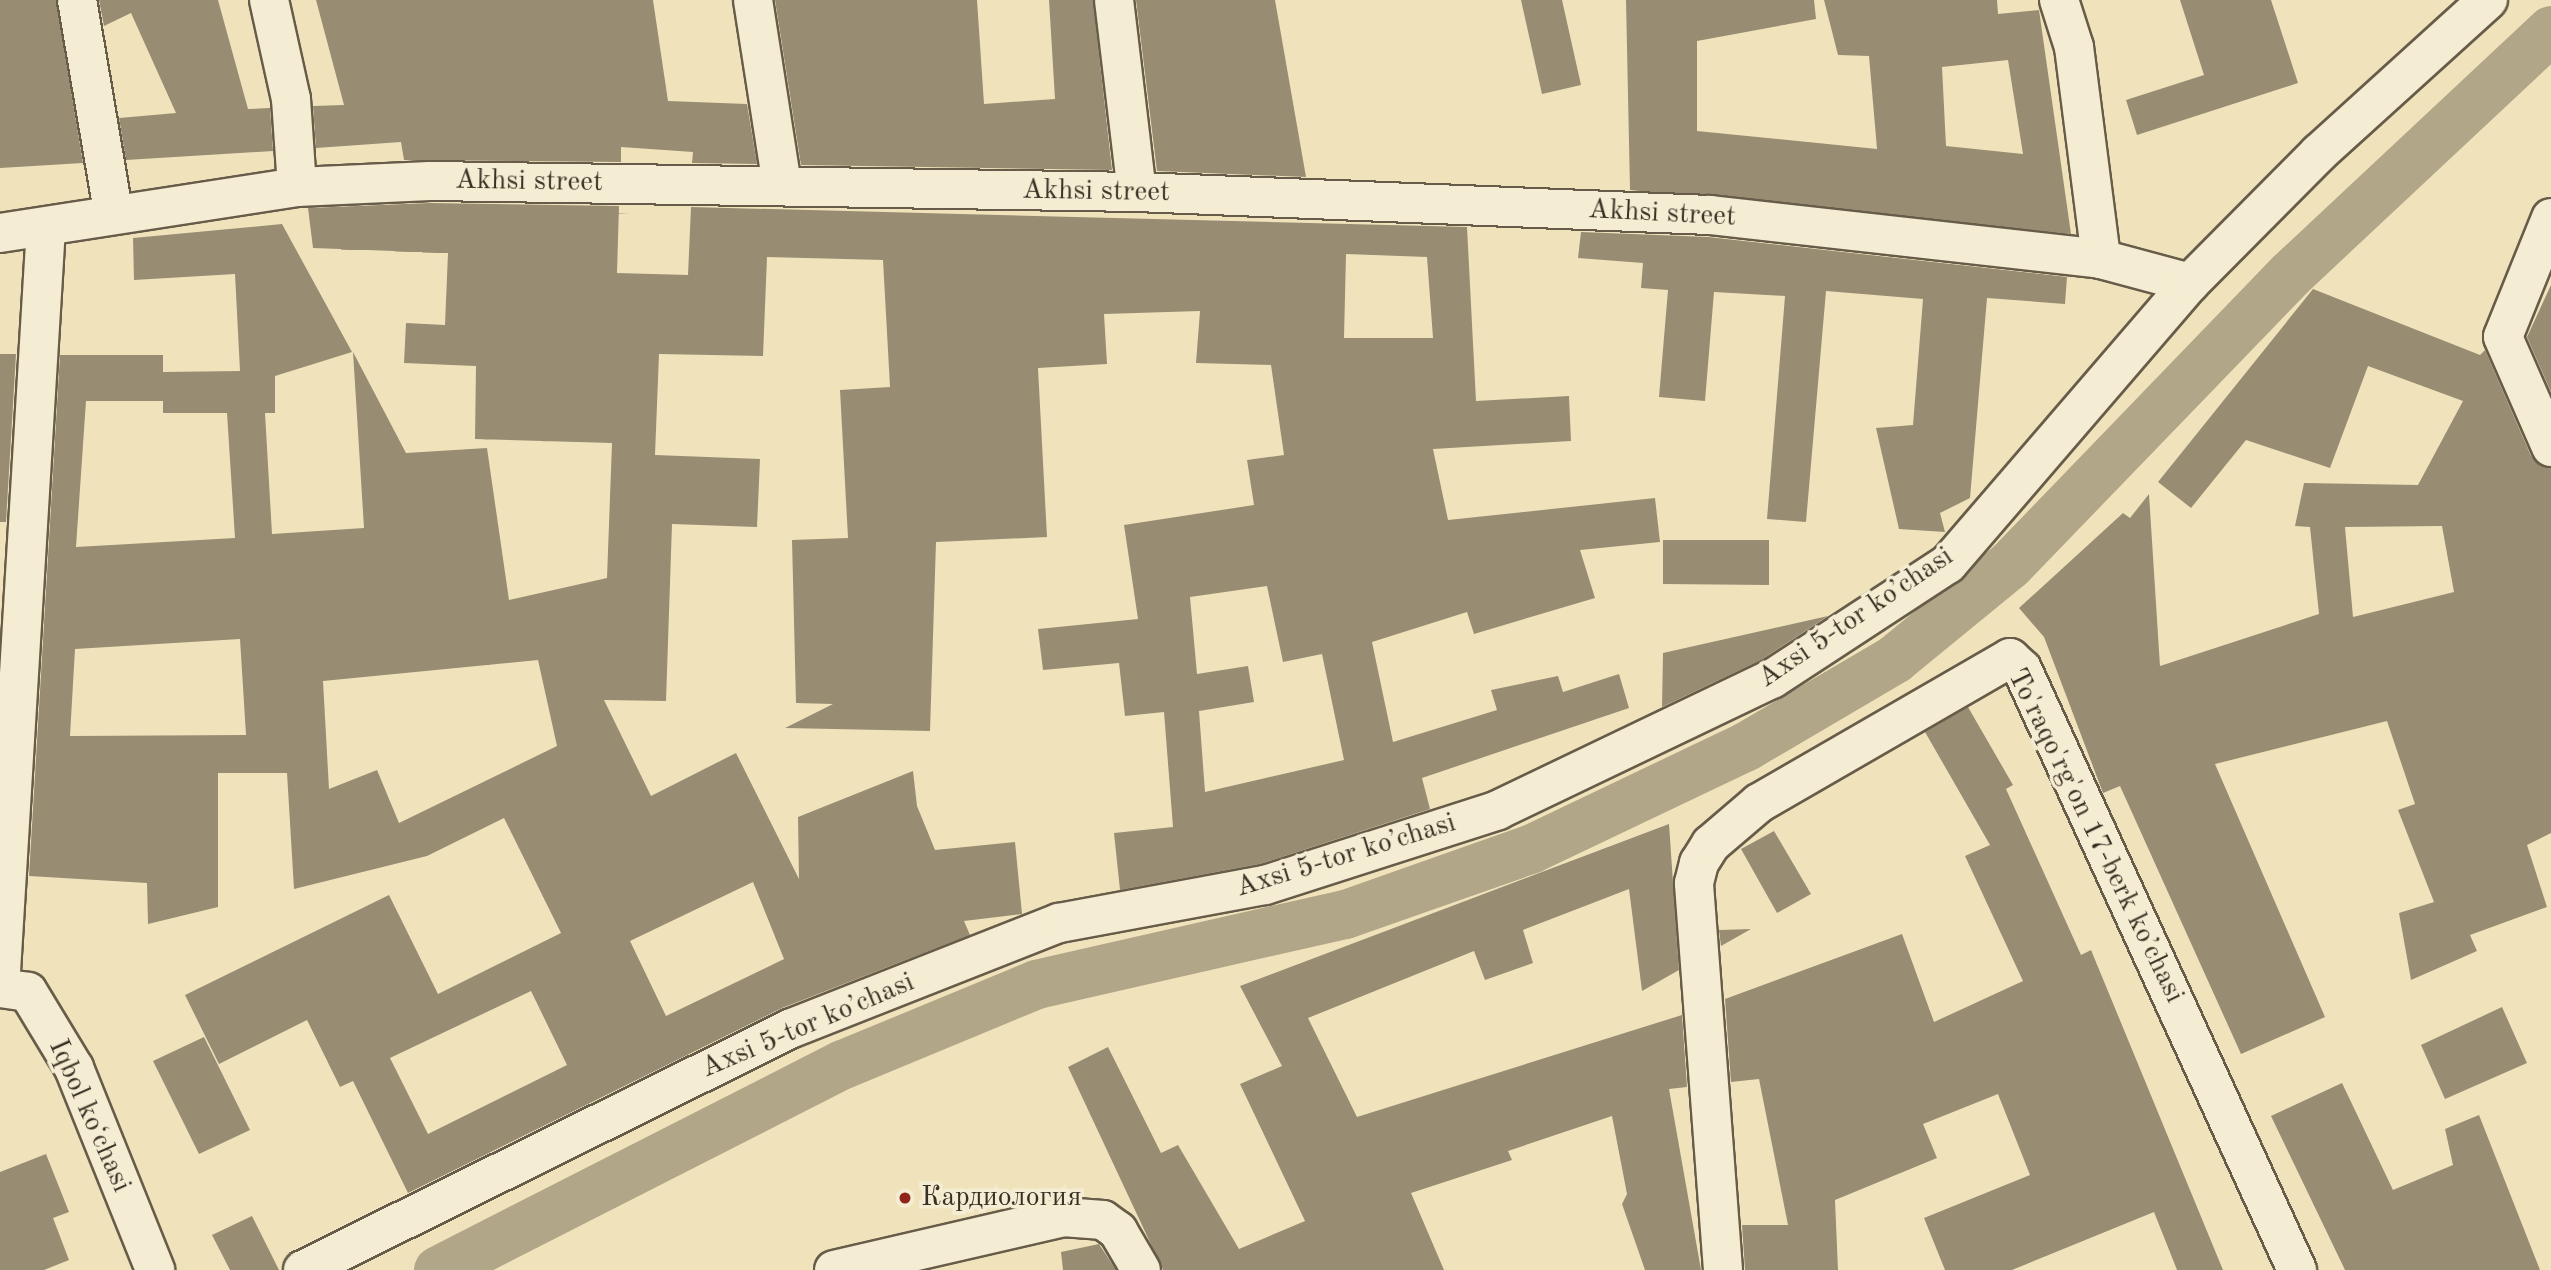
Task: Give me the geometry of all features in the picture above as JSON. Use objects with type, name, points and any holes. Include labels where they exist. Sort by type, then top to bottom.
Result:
[{"type":"street","points":[[77,0],[113,211]]},
{"type":"street","points":[[269,0],[291,99],[297,187]]},
{"type":"street","points":[[753,0],[782,185]]},
{"type":"street","points":[[1114,0],[1137,192]]},
{"type":"street","points":[[2059,0],[2074,47],[2101,259]]},
{"type":"street","name":"Аxsi 5-tor koʼchasi","points":[[303,1270],[792,1028],[1059,923],[1265,885],[1498,810],[1772,679],[1948,564],[2190,283],[2319,153],[2488,0]]},
{"type":"street","name":"Akhsi street","points":[[0,233],[46,227],[113,211],[297,187],[430,181],[1137,192],[1710,215],[2101,259],[2190,283]]},
{"type":"street","points":[[2551,218],[2502,337],[2551,447]]},
{"type":"street","points":[[0,988],[46,227]]},
{"type":"street","name":"To'raqo'rg'on 17-berk koʼchasi","points":[[1723,1270],[1693,883],[1699,863],[1711,844],[1759,803],[2010,658],[2022,669],[2297,1270]]},
{"type":"street","name":"Iqbol koʻchasi","points":[[0,988],[28,992],[74,1068],[155,1270]]},
{"type":"street","points":[[834,1270],[1063,1217],[1103,1220],[1118,1231],[1142,1270]]},
{"type":"building","points":[[0,0],[56,0],[83,163],[0,168]]},
{"type":"building","points":[[99,0],[218,0],[248,109],[270,108],[273,151],[126,160],[119,118],[176,113],[131,13],[104,26]]},
{"type":"building","points":[[316,0],[653,0],[668,101],[747,104],[757,164],[692,163],[693,152],[621,147],[621,162],[404,160],[401,142],[316,148],[313,106],[344,105]]},
{"type":"building","points":[[775,0],[977,0],[984,104],[1055,99],[1049,0],[1093,0],[1112,170],[801,165]]},
{"type":"building","points":[[1136,0],[1275,0],[1306,177],[1157,171]]},
{"type":"building","points":[[1521,0],[1562,0],[1581,85],[1542,94]]},
{"type":"building","points":[[1626,0],[1814,0],[1816,19],[1697,41],[1697,131],[1877,149],[1869,56],[1838,55],[1824,0],[1997,0],[1998,14],[2039,10],[2071,234],[1630,190]],"holes":[[[2008,60],[2023,154],[1946,146],[1942,67]]]},
{"type":"building","points":[[2180,0],[2271,0],[2298,83],[2137,135],[2126,100],[2204,75]]},
{"type":"building","points":[[430,203],[619,206],[617,273],[688,275],[691,207],[1467,227],[1476,401],[1569,396],[1571,441],[1433,449],[1448,520],[1655,498],[1660,542],[1580,550],[1595,598],[1474,634],[1467,612],[1372,642],[1393,742],[1497,710],[1491,690],[1558,676],[1563,692],[1619,674],[1629,708],[1422,778],[1430,809],[1260,864],[1120,890],[1114,833],[1173,827],[1164,712],[1125,716],[1119,663],[1043,670],[1038,629],[1138,619],[1124,525],[1254,505],[1247,460],[1284,455],[1271,365],[1196,363],[1200,311],[1104,314],[1107,364],[1038,368],[1047,537],[936,542],[930,731],[785,728],[833,704],[796,703],[792,540],[848,538],[840,390],[890,387],[883,260],[767,257],[763,356],[659,354],[655,455],[760,459],[757,527],[672,524],[666,701],[604,700],[651,796],[736,753],[799,879],[798,817],[913,771],[917,806],[935,850],[1015,842],[1022,914],[964,921],[970,935],[782,1008],[408,1193],[353,1081],[340,1087],[307,1020],[219,1064],[185,995],[389,895],[438,994],[561,933],[504,818],[427,856],[294,889],[287,773],[218,773],[218,907],[148,924],[147,883],[29,876],[60,355],[163,355],[163,372],[240,371],[235,274],[134,280],[133,238],[282,224],[352,352],[275,376],[275,413],[265,413],[272,534],[364,528],[353,352],[406,453],[487,448],[509,600],[607,578],[612,443],[475,439],[476,366],[404,363],[406,323],[445,325],[448,253],[313,248],[308,208]],"holes":[[[1346,254],[1427,257],[1433,338],[1344,338]],[[86,401],[163,401],[163,413],[227,413],[235,538],[76,547]],[[1267,586],[1283,662],[1322,654],[1344,760],[1205,792],[1199,711],[1254,702],[1248,666],[1197,674],[1190,597]],[[240,639],[246,735],[70,736],[75,649]],[[538,660],[557,746],[399,823],[377,770],[329,789],[323,681]],[[753,882],[784,959],[666,1016],[630,941]],[[531,991],[567,1065],[428,1134],[390,1058]]]},
{"type":"building","points":[[1581,232],[1708,237],[2067,277],[2065,304],[1987,298],[1970,498],[1940,513],[1945,532],[1899,529],[1876,428],[1913,425],[1923,299],[1826,291],[1806,522],[1767,519],[1785,296],[1714,292],[1705,401],[1659,397],[1668,290],[1641,288],[1643,263],[1578,258]]},
{"type":"building","points":[[2551,285],[2551,392],[2527,337]]},
{"type":"building","points":[[2313,289],[2480,355],[2485,350],[2531,456],[2551,468],[2551,833],[2527,845],[2547,907],[2470,935],[2477,951],[2411,980],[2399,913],[2434,902],[2398,810],[2415,804],[2387,721],[2215,764],[2325,1017],[2241,1054],[2120,786],[2103,793],[2044,637],[2019,608],[2123,513],[2130,518],[2149,494],[2160,666],[2319,614],[2310,527],[2295,526],[2304,483],[2418,485],[2463,401],[2368,366],[2330,468],[2246,440],[2191,508],[2158,482]],"holes":[[[2442,526],[2454,592],[2353,617],[2345,527]]]},
{"type":"building","points":[[0,354],[16,354],[6,522],[0,522]]},
{"type":"building","points":[[1663,540],[1769,540],[1769,585],[1663,584]]},
{"type":"building","points":[[1828,616],[1761,660],[1662,707],[1663,653]]},
{"type":"building","points":[[1968,707],[2013,785],[2006,789],[2081,955],[2091,950],[2223,1270],[2177,1270],[2154,1212],[2012,1270],[1945,1270],[1924,1218],[2030,1175],[1998,1094],[1923,1124],[1937,1158],[1835,1200],[1838,1270],[1745,1270],[1742,1225],[1788,1225],[1759,1079],[1731,1082],[1725,999],[1902,934],[1934,1022],[2023,981],[1965,856],[1990,845],[1925,732]]},
{"type":"building","points":[[1669,824],[1679,970],[1642,991],[1629,889],[1523,930],[1533,963],[1485,980],[1474,951],[1308,1018],[1357,1117],[1682,1015],[1687,1087],[1669,1089],[1701,1270],[1645,1270],[1622,1204],[1627,1194],[1612,1116],[1508,1151],[1512,1160],[1411,1193],[1444,1270],[1163,1270],[1068,1067],[1108,1047],[1161,1153],[1178,1145],[1239,1249],[1305,1221],[1240,1084],[1282,1066],[1240,986]]},
{"type":"building","points":[[1774,831],[1811,894],[1777,913],[1741,849]]},
{"type":"building","points":[[1751,929],[1721,946],[1719,930]]},
{"type":"building","points":[[2502,1007],[2527,1063],[2445,1099],[2421,1045]]},
{"type":"building","points":[[204,1037],[250,1130],[199,1154],[153,1061]]},
{"type":"building","points":[[2342,1083],[2393,1190],[2453,1165],[2445,1129],[2479,1115],[2540,1270],[2345,1270],[2271,1116]]},
{"type":"building","points":[[46,1154],[69,1212],[53,1218],[69,1260],[44,1270],[0,1270],[0,1172]]},
{"type":"building","points":[[252,1216],[279,1270],[230,1270],[212,1235]]},
{"type":"building","points":[[1099,1244],[1116,1270],[1063,1270],[1061,1252]]},
{"type":"waterway","points":[[438,1270],[843,1064],[1036,984],[1345,914],[1530,849],[1746,746],[1894,659],[2010,564],[2290,274],[2551,30]]},
{"type":"place","name":"Кардиология","points":[[905,1198]]}]
